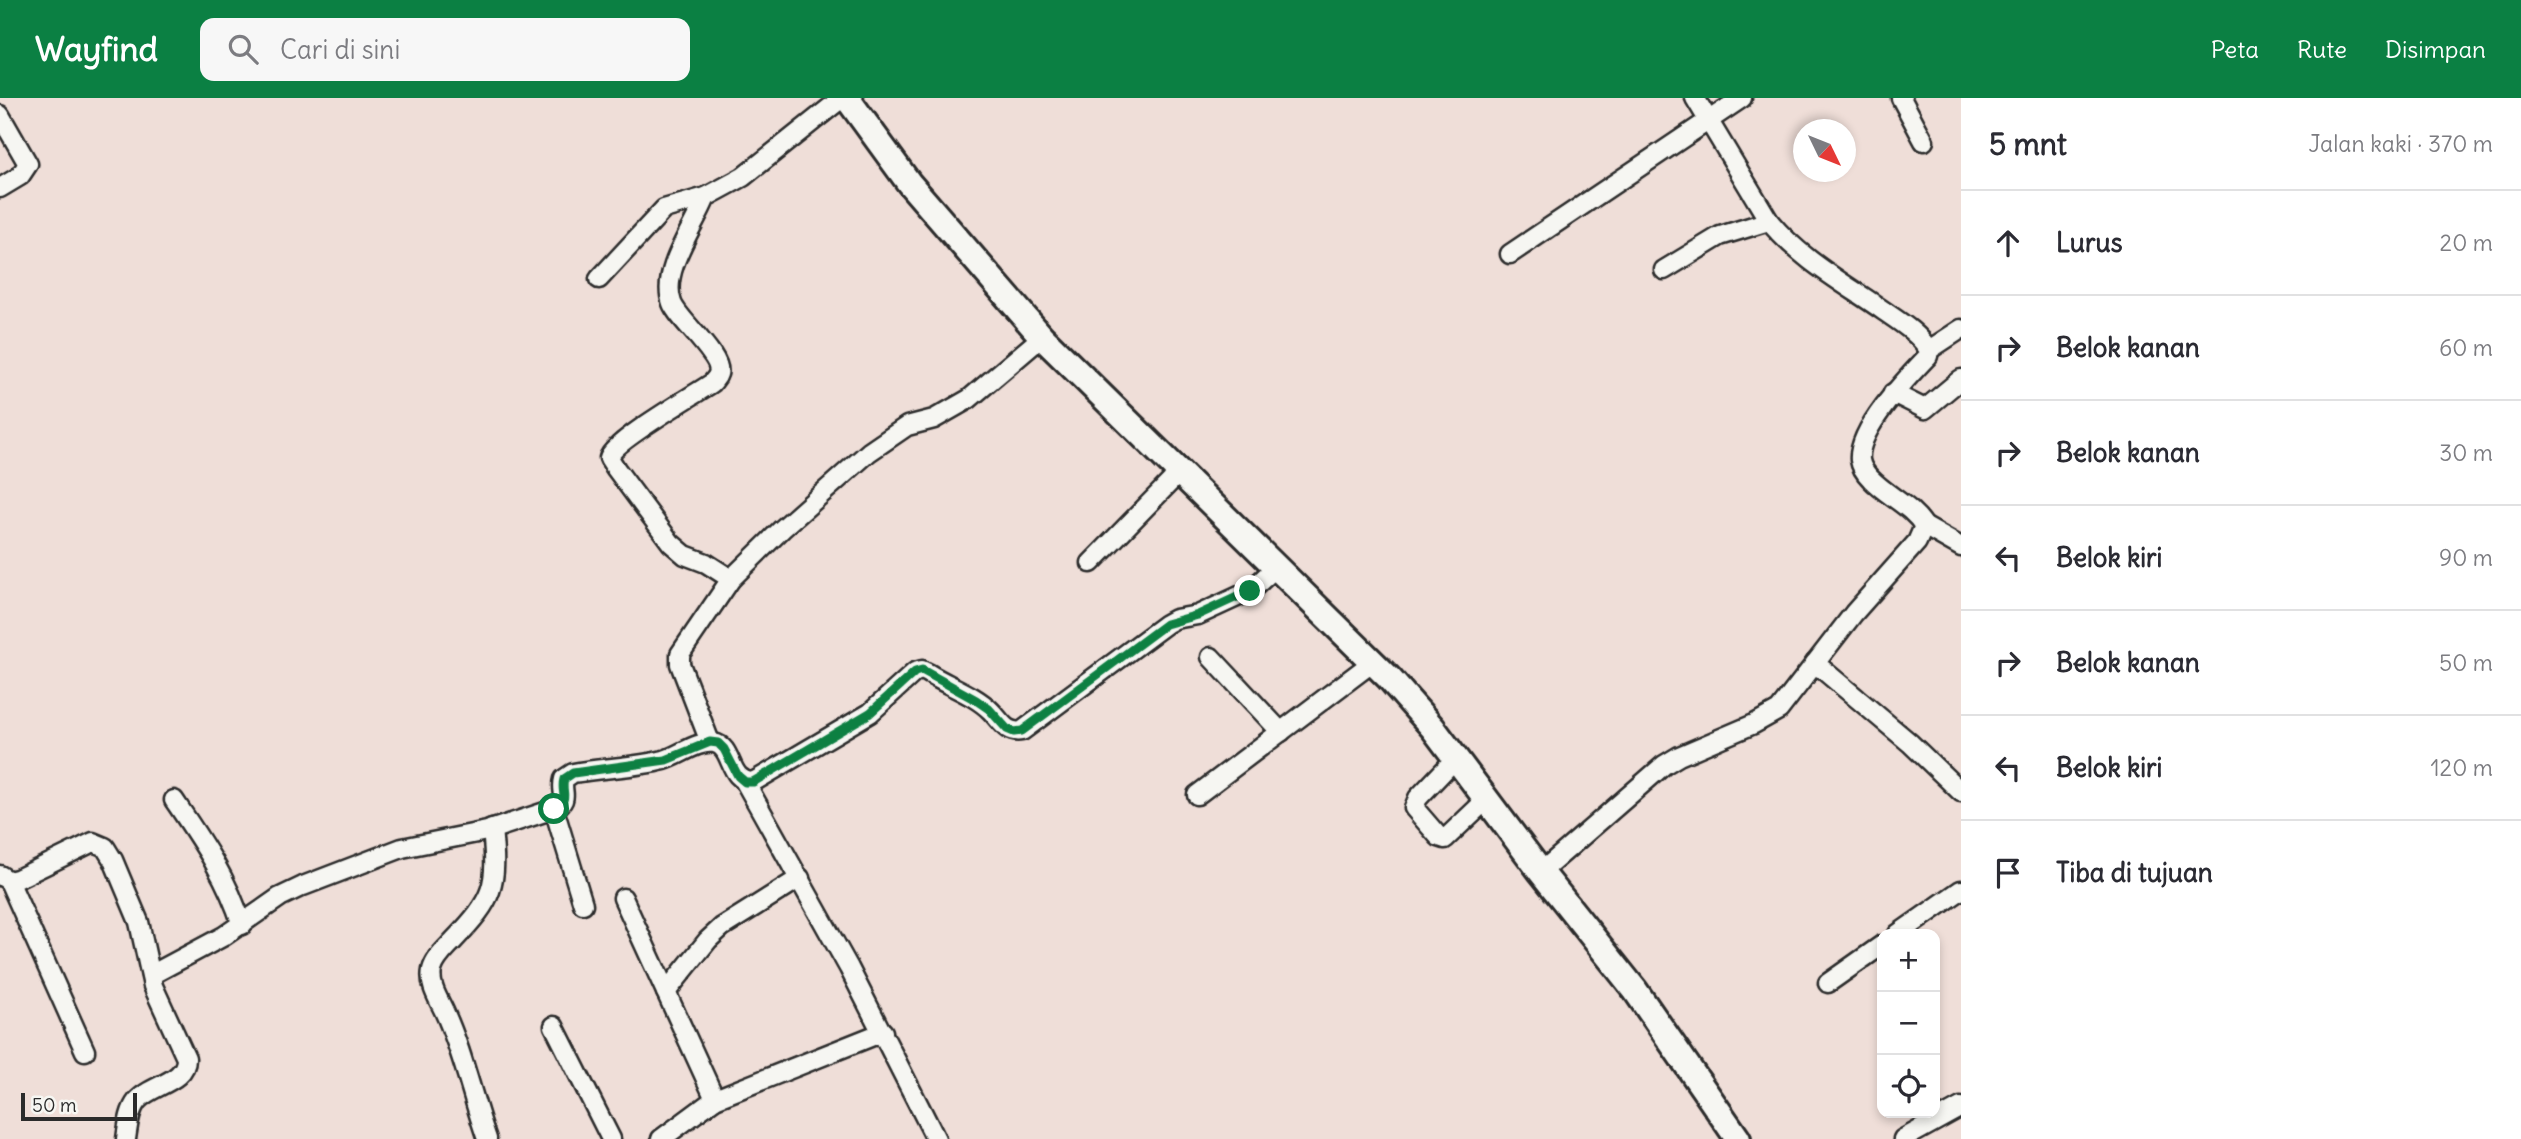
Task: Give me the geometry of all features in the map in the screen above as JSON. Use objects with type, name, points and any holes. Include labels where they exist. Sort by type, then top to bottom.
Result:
[{"type":"street","points":[[599,279],[664,209],[706,197],[760,166],[845,98],[909,183],[1042,337],[1373,662],[1413,705],[1647,1006],[1738,1139]]},
{"type":"street","points":[[1695,98],[1769,221],[1787,242],[1915,334],[1929,350]]},
{"type":"street","points":[[1510,254],[1742,98]]},
{"type":"street","points":[[1901,98],[1924,141]]},
{"type":"street","points":[[0,115],[28,164],[20,176],[0,188]]},
{"type":"street","points":[[706,197],[672,268],[670,285],[672,304],[707,347],[718,367],[718,374],[712,383],[626,438],[612,449],[609,458],[671,543],[685,555],[712,566],[731,579]]},
{"type":"street","points":[[1664,270],[1720,236],[1769,221]]},
{"type":"street","points":[[1961,329],[1929,350],[1928,356],[1894,393],[1864,442],[1860,460],[1869,477],[1914,513],[1924,526],[1961,547]]},
{"type":"street","points":[[710,742],[680,664],[680,654],[731,579],[782,529],[886,438],[906,426],[934,419],[970,399],[1042,337]]},
{"type":"street","points":[[1894,393],[1925,409],[1961,379]]},
{"type":"street","points":[[1091,563],[1180,473]]},
{"type":"street","points":[[1541,872],[1664,765],[1779,710],[1854,613],[1917,542],[1924,526]]},
{"type":"street","points":[[745,782],[753,782],[764,776],[870,713],[915,672],[922,670],[982,705],[1007,729],[1022,731],[1166,624],[1198,615],[1250,591],[1276,567]]},
{"type":"street","points":[[1211,657],[1281,732]]},
{"type":"street","points":[[1198,795],[1373,662]]},
{"type":"street","points":[[1815,663],[1910,743],[1961,792]]},
{"type":"street","points":[[151,975],[242,925],[293,891],[402,848],[492,830],[554,809],[562,804],[565,798],[564,779],[573,773],[666,760],[710,742],[718,743],[738,776],[745,782],[800,878],[883,1032],[936,1139]]},
{"type":"street","points":[[1455,759],[1418,797],[1414,808],[1438,837],[1445,839],[1486,800]]},
{"type":"street","points":[[174,800],[228,884],[242,925]]},
{"type":"street","points":[[554,809],[583,904]]},
{"type":"street","points":[[487,1139],[455,1036],[432,984],[431,974],[440,956],[490,897],[494,876],[492,830]]},
{"type":"street","points":[[85,1051],[4,878],[93,842],[104,847],[113,860],[139,922],[153,986],[186,1058],[186,1064],[179,1075],[147,1092],[135,1103],[126,1139]]},
{"type":"street","points":[[666,992],[708,940],[722,927],[800,878]]},
{"type":"street","points":[[1905,929],[1961,890]]},
{"type":"street","points":[[623,898],[715,1099]]},
{"type":"street","points":[[1828,983],[1877,949]]},
{"type":"street","points":[[554,1026],[611,1139]]},
{"type":"street","points":[[661,1139],[715,1099],[883,1032]]},
{"type":"street","points":[[1903,1139],[1961,1107]]},
{"type":"route","points":[[554,809],[562,804],[565,798],[562,782],[573,773],[666,760],[710,742],[718,743],[724,749],[738,776],[745,782],[753,782],[870,713],[915,672],[922,670],[989,709],[1007,729],[1022,731],[1166,624],[1175,619],[1198,615],[1250,591]]}]
